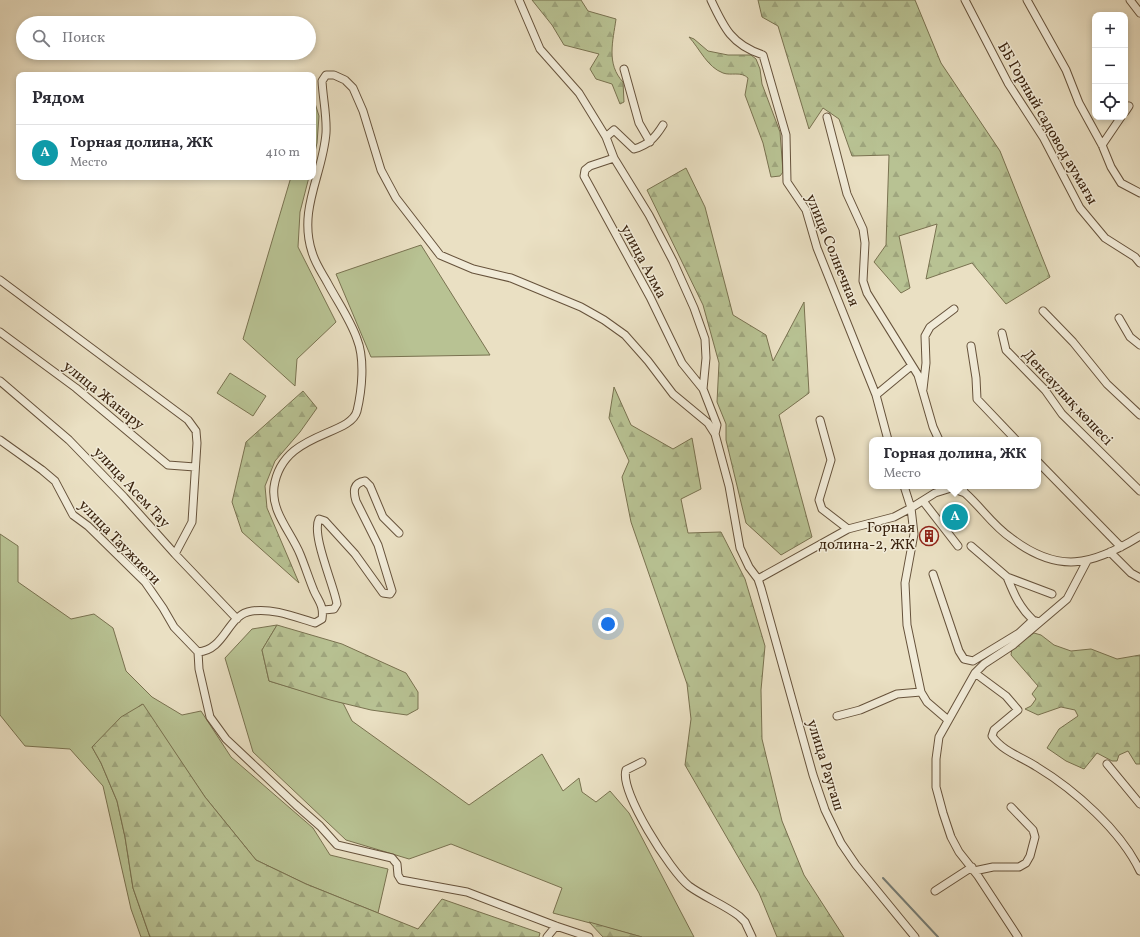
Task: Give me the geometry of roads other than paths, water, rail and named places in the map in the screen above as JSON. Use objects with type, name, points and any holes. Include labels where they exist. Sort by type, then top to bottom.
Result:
[{"type":"street","points":[[519,0],[540,49],[579,93],[606,137],[614,158],[652,222],[694,308],[705,338],[706,358],[702,389]]},
{"type":"street","name":"улица Солнечная","points":[[711,0],[730,36],[735,41],[754,52],[763,55],[786,136],[787,182],[802,201],[806,210],[817,248],[876,394],[887,437]]},
{"type":"street","name":"ББ Горный садовод аумағы","points":[[965,0],[1008,83],[1043,137],[1080,208],[1105,238],[1140,262]]},
{"type":"street","points":[[1027,0],[1066,70],[1079,103],[1102,145],[1111,167],[1121,183],[1140,193]]},
{"type":"street","points":[[1130,0],[1140,13]]},
{"type":"street","points":[[624,69],[638,123],[650,142]]},
{"type":"street","points":[[316,178],[323,153],[326,133],[322,81],[326,75],[334,75],[345,80],[353,88],[363,110],[381,170],[396,198],[440,255],[446,259],[473,269],[511,278],[581,307],[608,322],[625,335],[648,361],[672,394],[708,423],[715,434]]},
{"type":"street","points":[[827,117],[847,194],[863,229],[865,243],[863,281],[867,293],[918,375],[933,427],[938,437]]},
{"type":"street","points":[[1102,145],[1119,120]]},
{"type":"street","points":[[606,137],[614,130],[634,149],[654,139],[663,125]]},
{"type":"street","name":"улица Алма","points":[[614,158],[590,166],[585,170],[584,176],[650,297],[682,363],[702,389]]},
{"type":"street","points":[[316,180],[308,207],[308,230],[312,253],[358,339],[362,360],[360,390],[357,413],[351,421],[343,427],[328,431],[308,441],[291,452],[281,466],[274,486],[274,501],[285,528],[300,552],[314,591],[324,610],[322,619],[315,623],[274,611],[251,611],[243,614],[237,619],[214,648],[207,652],[198,652],[199,669],[210,717],[226,739],[320,826],[337,845],[392,858],[397,864],[398,875],[402,880],[467,892],[589,937]]},
{"type":"street","points":[[0,280],[188,420],[196,431],[192,522],[175,554]]},
{"type":"street","points":[[923,393],[926,363],[925,336],[930,327],[954,309]]},
{"type":"street","points":[[1043,311],[1073,342],[1107,384],[1140,415]]},
{"type":"street","points":[[1119,318],[1130,337],[1140,346]]},
{"type":"street","name":"улица Жанару","points":[[0,332],[76,388],[168,465],[195,467]]},
{"type":"street","name":"Денсаулық көшесі","points":[[1002,333],[1006,350],[1045,390],[1062,414],[1140,491]]},
{"type":"street","points":[[971,346],[976,378],[977,399],[1013,437]]},
{"type":"street","points":[[876,394],[911,366]]},
{"type":"street","name":"улица Асем Тау","points":[[0,381],[69,440],[237,619]]},
{"type":"street","name":"улица Раугаш","points":[[702,389],[717,425],[715,434],[729,486],[740,548],[749,567],[758,579],[825,810],[841,843],[856,865],[914,937]]},
{"type":"street","points":[[820,420],[831,460],[819,500],[822,509],[848,529]]},
{"type":"street","name":"улица Таужиеги","points":[[0,440],[55,481],[73,515],[88,526],[145,582],[174,627],[198,652]]},
{"type":"street","points":[[1041,465],[1121,547]]},
{"type":"street","points":[[324,610],[334,608],[336,604],[323,557],[317,523],[319,519],[325,521],[355,554],[383,593],[387,595],[392,591],[378,545],[353,493],[355,486],[359,482],[365,481],[370,486],[383,517],[399,533]]},
{"type":"street","points":[[905,489],[911,508],[914,534],[905,582],[907,625],[921,692],[927,702],[948,720]]},
{"type":"street","points":[[758,579],[848,529],[894,517],[935,493],[948,489]]},
{"type":"street","points":[[954,489],[965,493]]},
{"type":"street","points":[[963,489],[1010,538],[1038,556],[1059,562],[1087,561],[1121,547],[1140,536]]},
{"type":"street","points":[[923,501],[958,546]]},
{"type":"street","points":[[971,546],[1007,577],[1052,594]]},
{"type":"street","points":[[1110,552],[1131,573],[1140,578]]},
{"type":"street","points":[[932,574],[954,637],[964,659],[973,661],[1036,621],[1067,598],[1087,561]]},
{"type":"street","points":[[1007,577],[1017,601],[1023,610],[1036,621]]},
{"type":"street","points":[[1018,937],[951,837],[936,787],[936,759],[939,737],[975,672],[984,664],[1013,646],[1036,621]]},
{"type":"street","points":[[975,672],[1006,696],[1018,710],[994,730],[992,736],[994,740],[1010,753],[1036,766],[1075,792],[1100,817],[1134,858],[1140,872]]},
{"type":"street","points":[[837,716],[860,710],[897,694],[921,692]]},
{"type":"street","points":[[642,762],[626,770],[624,775],[636,808],[663,856],[674,872],[688,886],[739,916],[752,937]]},
{"type":"street","points":[[1107,764],[1140,804]]},
{"type":"street","points":[[935,891],[973,869],[1019,866],[1026,863],[1030,856],[1036,837],[1033,830],[1011,808]]},
{"type":"street","points":[[547,937],[556,926]]},
{"type":"waterway","points":[[883,878],[938,937]]},
{"type":"place","name":"Горная долина, ЖК","points":[[955,517]]},
{"type":"place","name":"Горная долина-2, ЖК","points":[[929,536]]}]
